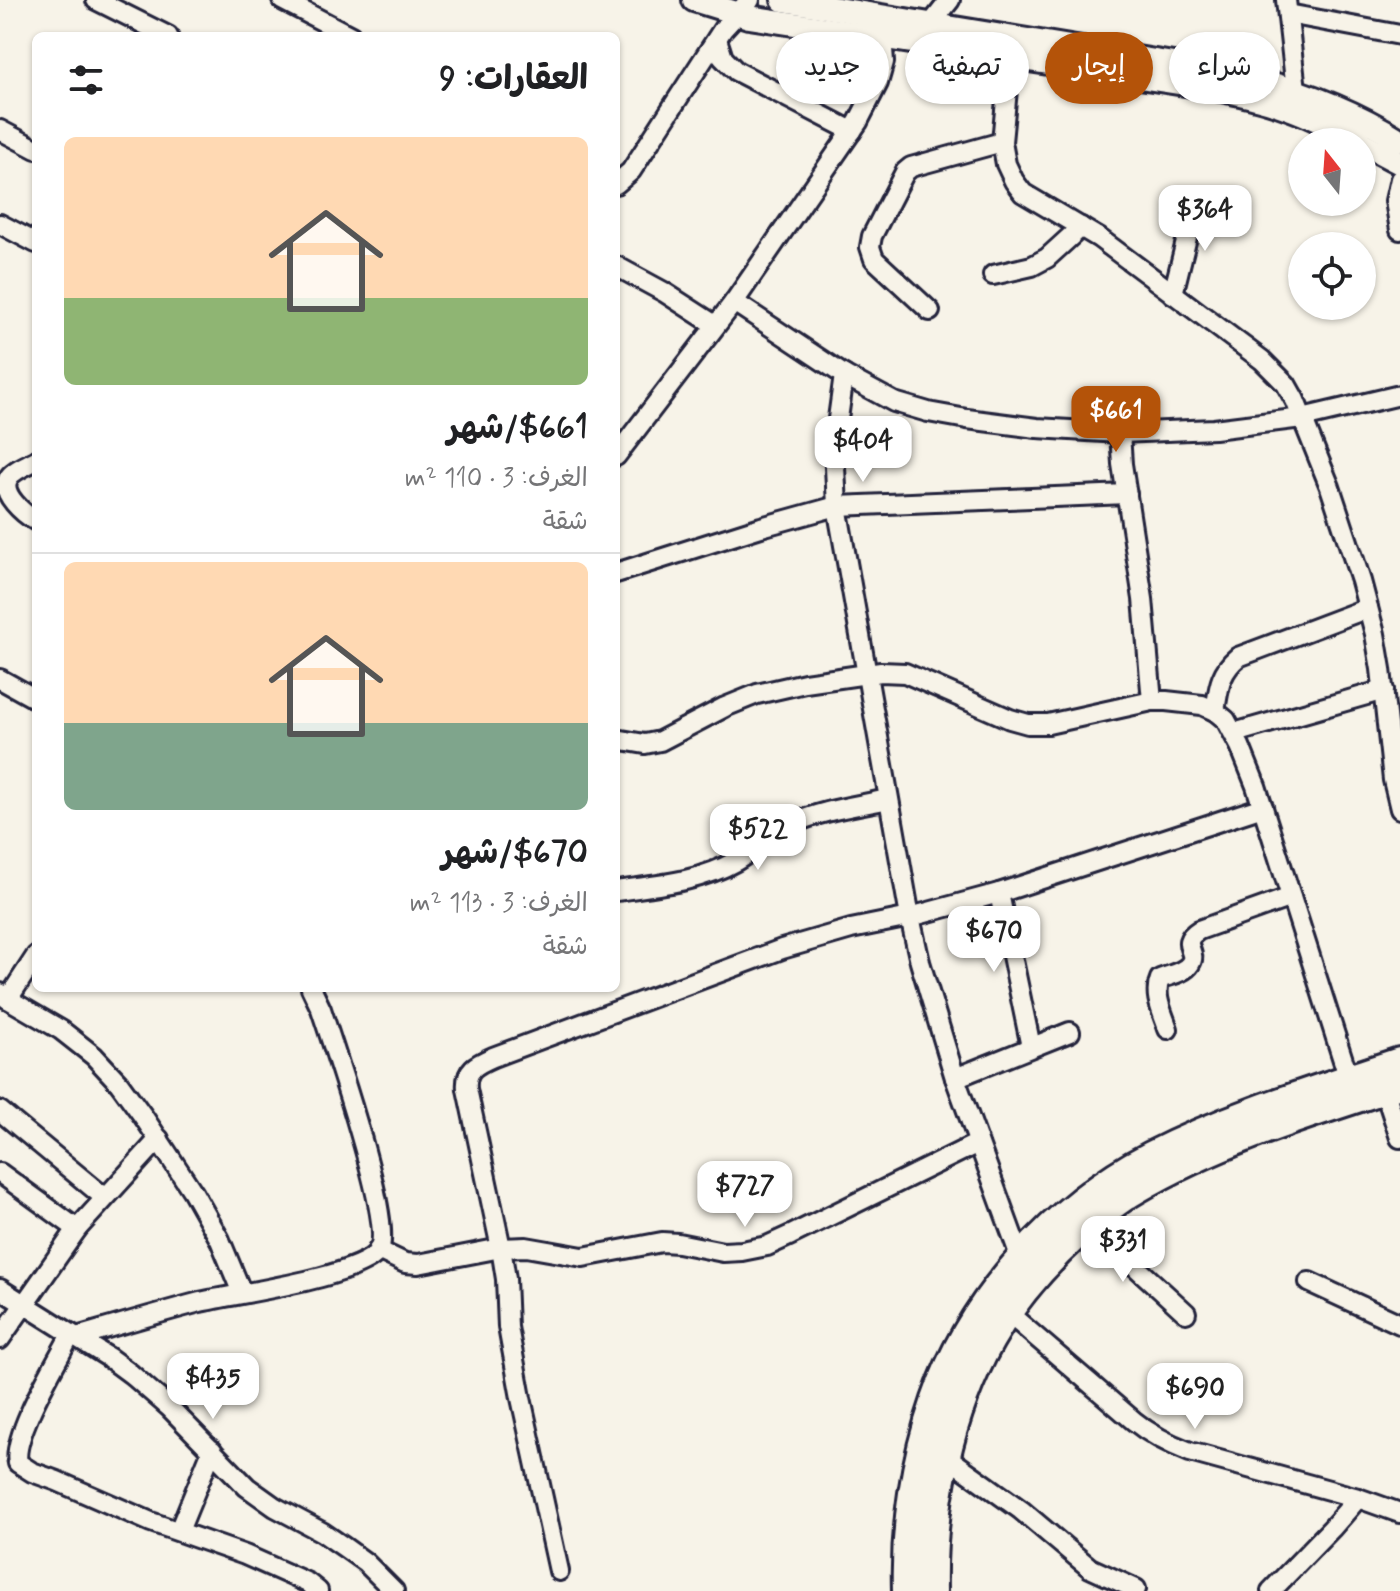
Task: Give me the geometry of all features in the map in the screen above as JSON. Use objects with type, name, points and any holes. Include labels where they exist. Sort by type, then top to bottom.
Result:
[{"type":"main road","points":[[932,1591],[935,1523],[947,1457],[964,1398],[990,1340],[1007,1312],[1045,1265],[1089,1224],[1132,1191],[1238,1141],[1349,1079],[1400,1062]]},
{"type":"main road","points":[[907,1591],[908,1533],[920,1459],[935,1401],[960,1346],[987,1302],[1048,1230],[1123,1172],[1186,1139],[1392,1086]]},
{"type":"street","points":[[96,0],[160,32]]},
{"type":"street","points":[[282,0],[343,32]]},
{"type":"street","points":[[694,0],[744,7],[859,32]]},
{"type":"street","points":[[783,0],[1234,74],[1296,90],[1344,110],[1400,140]]},
{"type":"street","points":[[931,24],[950,0]]},
{"type":"street","points":[[624,168],[730,21],[744,7]]},
{"type":"street","points":[[1296,90],[1287,7],[1400,35]]},
{"type":"street","points":[[717,39],[723,58],[736,71],[852,131]]},
{"type":"street","points":[[1029,61],[1253,97],[1305,114],[1333,128]]},
{"type":"street","points":[[620,451],[734,302],[852,131],[867,104]]},
{"type":"street","points":[[1007,104],[1002,142],[1006,164],[1023,193],[1099,238],[1262,360],[1286,384],[1295,400],[1338,508],[1368,608],[1380,660],[1400,809]]},
{"type":"street","points":[[0,130],[32,147]]},
{"type":"street","points":[[930,311],[874,259],[870,247],[872,236],[905,172],[911,167],[1002,142]]},
{"type":"street","points":[[1376,150],[1400,163]]},
{"type":"street","points":[[1400,179],[1395,201],[1400,230]]},
{"type":"street","points":[[1173,294],[1196,201]]},
{"type":"street","points":[[0,224],[32,241]]},
{"type":"street","points":[[993,275],[1032,266],[1047,258],[1081,227]]},
{"type":"street","points":[[620,268],[715,325]]},
{"type":"street","points":[[734,302],[844,375],[894,402],[928,412],[1037,428],[1120,433],[1214,429],[1302,418],[1400,395]]},
{"type":"street","points":[[844,375],[834,448],[837,506],[910,917],[920,962],[955,1078],[1021,1259]]},
{"type":"street","points":[[1120,433],[1144,610],[1152,701]]},
{"type":"street","points":[[32,462],[4,478],[12,499],[32,518]]},
{"type":"street","points":[[620,572],[837,506],[1127,494]]},
{"type":"street","points":[[1215,711],[1222,677],[1228,665],[1238,657],[1368,608]]},
{"type":"street","points":[[620,740],[645,744],[660,741],[757,694],[805,683],[894,671],[1028,724],[1070,720],[1152,701],[1187,702],[1215,711],[1226,720],[1234,733],[1251,772],[1349,1079]]},
{"type":"street","points":[[0,679],[32,697]]},
{"type":"street","points":[[1234,733],[1384,690]]},
{"type":"street","points":[[620,890],[702,876],[734,862],[792,824],[813,816],[888,799]]},
{"type":"street","points":[[559,1571],[508,1327],[506,1279],[467,1089],[469,1071],[477,1064],[782,949],[999,893],[1263,807]]},
{"type":"street","points":[[999,893],[1031,1047]]},
{"type":"street","points":[[1168,1029],[1158,999],[1157,985],[1160,979],[1190,964],[1189,939],[1192,935],[1291,897]]},
{"type":"street","points":[[32,961],[4,996],[61,1030],[94,1056],[119,1083],[193,1192],[220,1240],[242,1293]]},
{"type":"street","points":[[313,992],[321,1009],[374,1183],[382,1237],[378,1250],[355,1266],[329,1275],[183,1306],[74,1335],[27,1421],[16,1452],[18,1463],[25,1469],[124,1511],[256,1560],[308,1583],[318,1591]]},
{"type":"street","points":[[321,1009],[325,992]]},
{"type":"street","points":[[955,1078],[1070,1032]]},
{"type":"street","points":[[1392,1086],[1400,1138]]},
{"type":"street","points":[[0,1111],[104,1197]]},
{"type":"street","points":[[0,1339],[77,1229],[159,1139]]},
{"type":"street","points":[[378,1250],[405,1263],[418,1264],[501,1248],[526,1247],[583,1257],[662,1242],[723,1252],[742,1251],[767,1246],[978,1143]]},
{"type":"street","points":[[0,1173],[77,1229]]},
{"type":"street","points":[[1089,1224],[1186,1313]]},
{"type":"street","points":[[1309,1282],[1400,1324]]},
{"type":"street","points":[[0,1289],[108,1357],[149,1389],[260,1497],[344,1547],[372,1568],[394,1591]]},
{"type":"street","points":[[1007,1312],[1142,1428],[1168,1444],[1358,1498],[1400,1513]]},
{"type":"street","points":[[179,1531],[212,1450]]},
{"type":"street","points":[[947,1457],[1021,1510],[1090,1568],[1136,1589]]},
{"type":"street","points":[[1271,1591],[1358,1498]]}]
